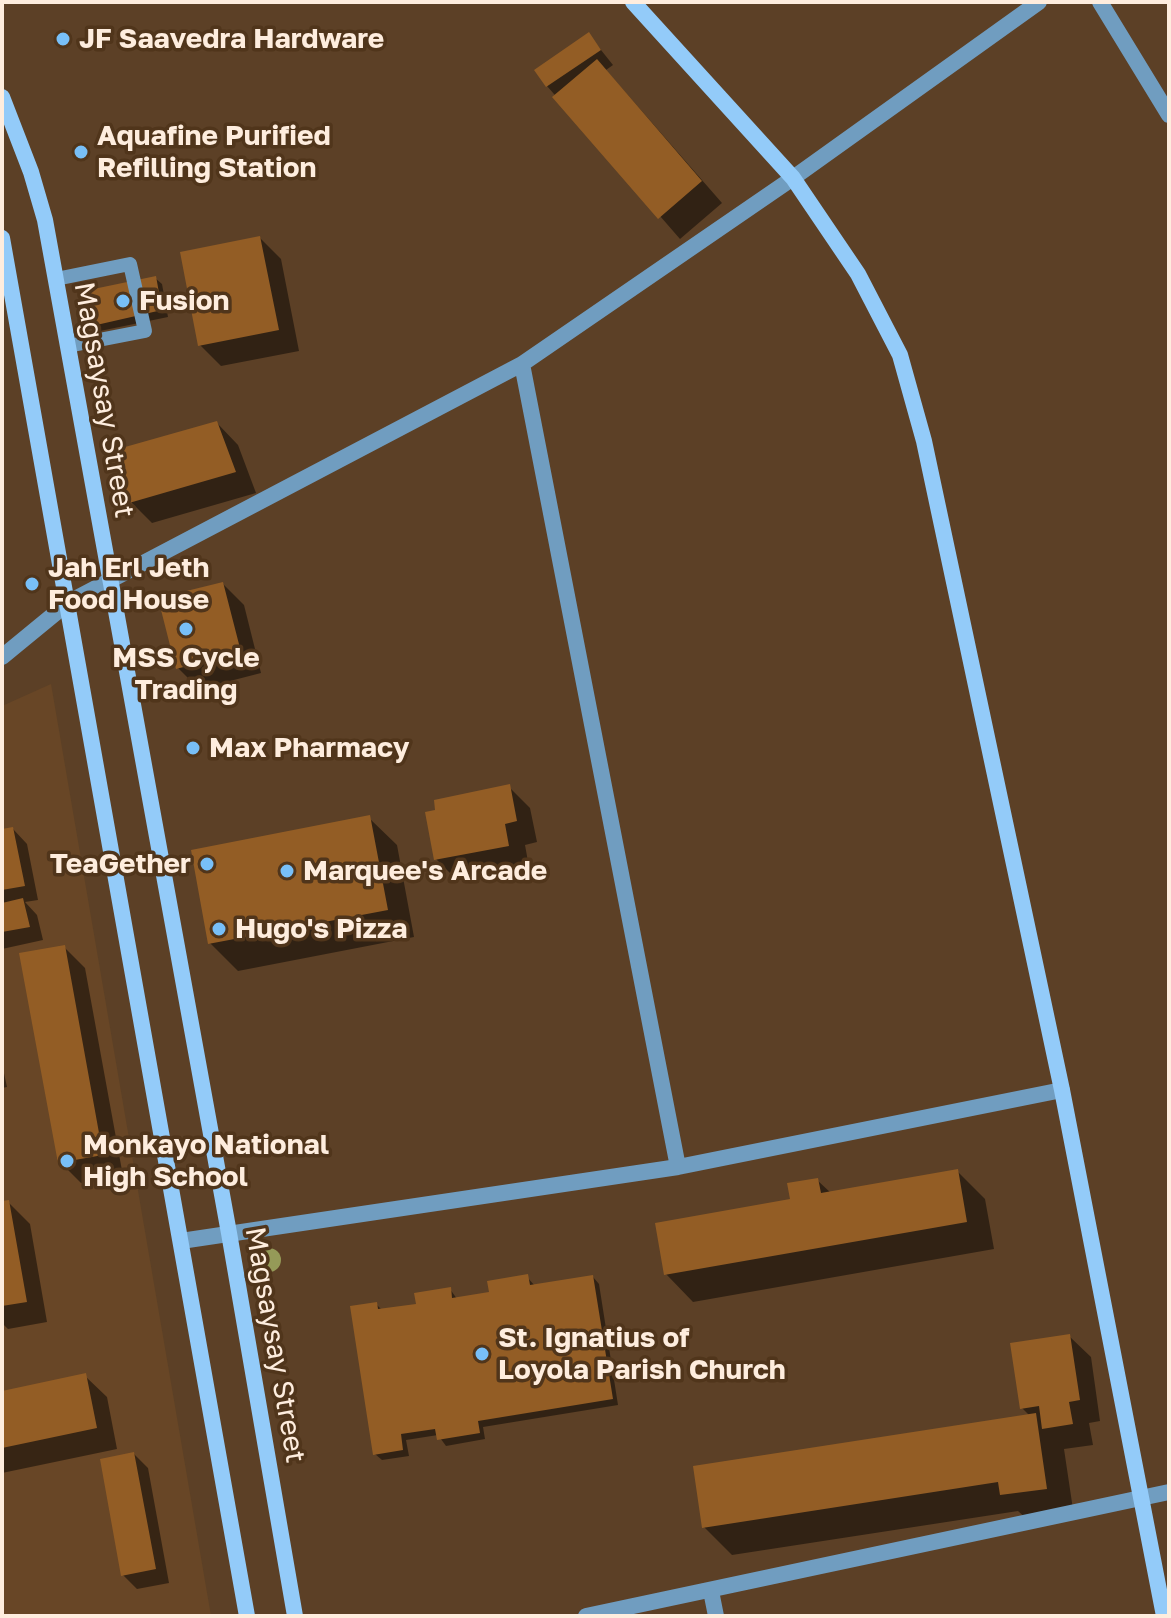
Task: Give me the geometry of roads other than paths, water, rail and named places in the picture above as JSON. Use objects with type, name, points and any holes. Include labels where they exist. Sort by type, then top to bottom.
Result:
[{"type":"main road","points":[[633,2],[793,178],[858,274],[900,355],[928,456],[1062,1090],[1164,1616]]},
{"type":"main road","name":"Magsaysay Street","points":[[2,97],[31,172],[56,279],[229,1233],[295,1616]]},
{"type":"main road","points":[[2,238],[247,1616]]},
{"type":"street","points":[[2,657],[69,602],[522,364],[793,178],[1039,2]]},
{"type":"street","points":[[1100,2],[1169,115]]},
{"type":"street","points":[[522,364],[678,1167]]},
{"type":"street","points":[[181,1241],[678,1167],[1062,1090]]},
{"type":"street","points":[[586,1616],[1169,1492]]},
{"type":"street","points":[[711,1591],[716,1616]]},
{"type":"lane","points":[[56,279],[130,264],[145,331],[68,346]]},
{"type":"place","name":"JF Saavedra Hardware","points":[[63,39]]},
{"type":"place","name":"Aquafine Purified Refilling Station","points":[[81,152]]},
{"type":"place","name":"Fusion","points":[[123,301]]},
{"type":"place","name":"Jah Erl Jeth Food House","points":[[32,584]]},
{"type":"place","name":"MSS Cycle Trading","points":[[186,629]]},
{"type":"place","name":"Max Pharmacy","points":[[193,748]]},
{"type":"place","name":"TeaGether","points":[[207,864]]},
{"type":"place","name":"Marquee's Arcade","points":[[287,871]]},
{"type":"place","name":"Hugo's Pizza","points":[[219,929]]},
{"type":"place","name":"Monkayo National High School","points":[[67,1161]]},
{"type":"place","name":"St. Ignatius of Loyola Parish Church","points":[[482,1354]]}]
